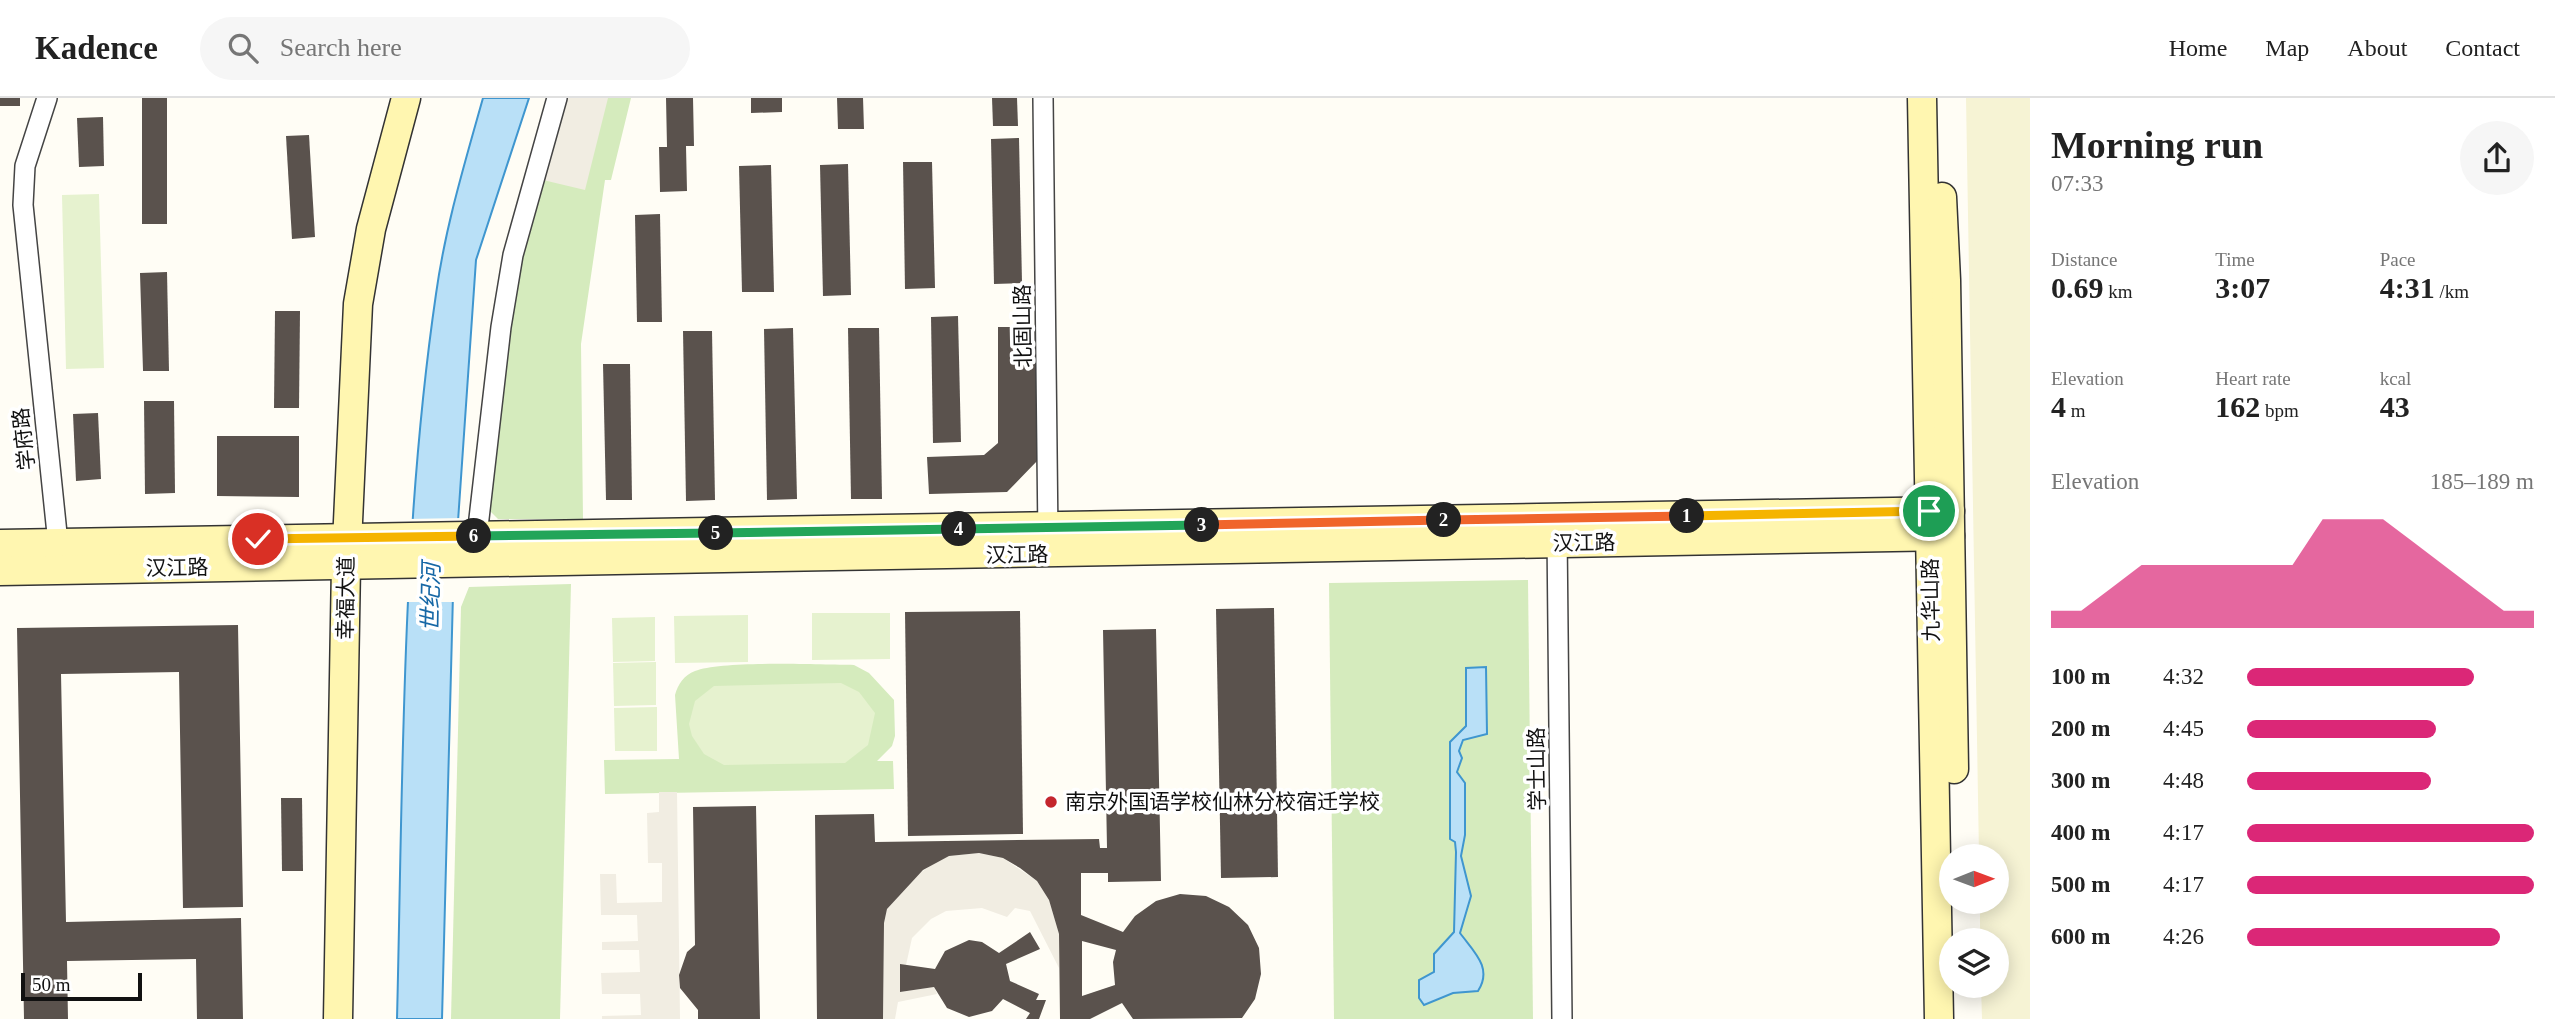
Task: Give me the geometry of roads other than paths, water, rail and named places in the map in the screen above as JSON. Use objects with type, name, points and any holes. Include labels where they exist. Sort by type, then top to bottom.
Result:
[{"type":"street","name":"学府路","points":[[47,98],[25,166],[23,205],[59,556]]},
{"type":"street","name":"幸福大道","points":[[356,1019],[358,304],[371,229],[406,98]]},
{"type":"street","name":"幸福大道","points":[[338,1019],[356,551],[375,325],[388,234],[423,98]]},
{"type":"street","points":[[469,545],[513,255],[557,98]]},
{"type":"street","name":"北固山路","points":[[1043,98],[1048,541]]},
{"type":"street","name":"九华山路","points":[[1922,98],[1954,844]]},
{"type":"street","name":"九华山路","points":[[1939,1019],[1941,98]]},
{"type":"street","name":"汉江路","points":[[0,544],[59,556],[403,550],[469,545],[1048,541],[1940,523]]},
{"type":"street","name":"学士山路","points":[[1557,531],[1562,1019]]},
{"type":"street","name":"汉江路","points":[[0,571],[59,556]]},
{"type":"street","points":[[1957,998],[1958,1019]]},
{"type":"water","name":"世纪河","points":[[483,98],[529,98],[476,260],[453,594],[442,1019],[397,1019],[406,656],[416,474],[440,269],[456,195]]},
{"type":"water","points":[[1486,667],[1487,734],[1463,740],[1459,751],[1462,758],[1457,772],[1465,783],[1465,835],[1461,856],[1471,896],[1460,933],[1480,960],[1483,968],[1482,983],[1478,991],[1453,993],[1424,1005],[1419,998],[1419,980],[1434,972],[1434,954],[1454,932],[1456,852],[1455,842],[1450,839],[1450,742],[1466,726],[1466,668]]},
{"type":"place","name":"南京外国语学校仙林分校宿迁学校","points":[[1051,802]]}]
